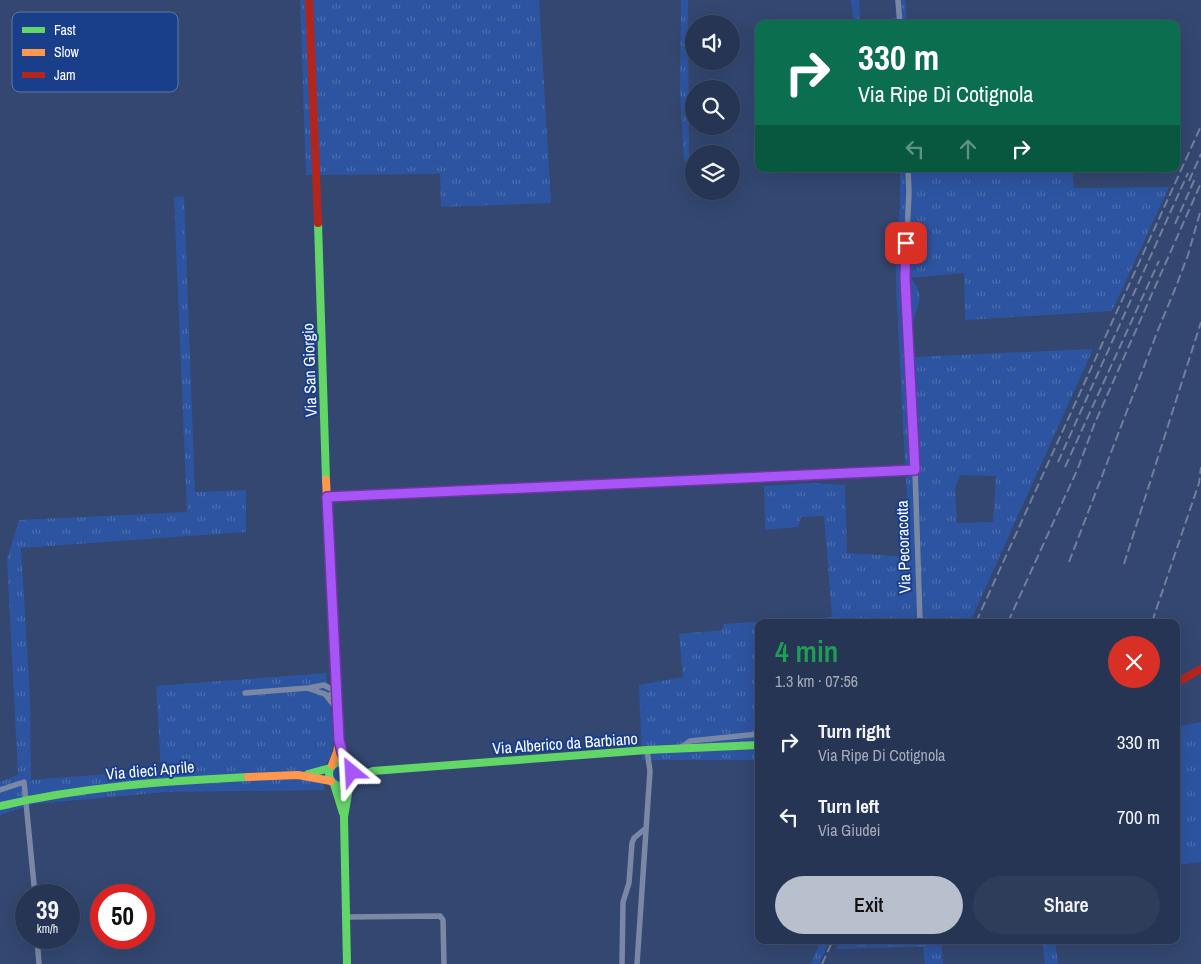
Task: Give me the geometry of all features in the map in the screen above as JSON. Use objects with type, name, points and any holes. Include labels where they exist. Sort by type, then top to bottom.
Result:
[{"type":"street","name":"Via San Giorgio","points":[[308,0],[327,497],[339,740],[331,767]]},
{"type":"street","points":[[898,0],[900,20]]},
{"type":"street","name":"Via Pecoracotta","points":[[908,172],[905,278],[915,470],[920,619]]},
{"type":"street","points":[[327,497],[915,470]]},
{"type":"street","points":[[1180,681],[1201,669]]},
{"type":"street","points":[[245,693],[324,685],[329,684],[336,675]]},
{"type":"street","points":[[324,685],[337,692]]},
{"type":"street","points":[[308,688],[327,696],[338,711]]},
{"type":"street","points":[[327,696],[337,692]]},
{"type":"street","points":[[679,750],[690,741],[755,734]]},
{"type":"street","name":"Via San Giorgio","points":[[339,740],[342,752],[349,765]]},
{"type":"street","name":"Via Alberico da Barbiano","points":[[349,765],[373,771],[647,750],[755,745]]},
{"type":"street","points":[[637,964],[650,771],[647,750]]},
{"type":"street","points":[[344,817],[329,775],[331,767],[340,762],[349,765],[352,772],[344,817],[347,964]]},
{"type":"street","name":"Via dieci Aprile","points":[[0,806],[70,791],[185,780],[304,775],[331,767]]},
{"type":"street","name":"Via Alberico da Barbiano","points":[[350,781],[373,771]]},
{"type":"street","name":"Via dieci Aprile","points":[[304,775],[333,782]]},
{"type":"street","points":[[333,782],[344,785],[350,781]]},
{"type":"street","points":[[0,790],[24,782],[34,884]]},
{"type":"street","points":[[622,964],[623,902],[629,883],[632,844],[634,838],[646,828]]},
{"type":"street","points":[[346,917],[440,916],[443,920],[444,964]]},
{"type":"street","points":[[38,949],[39,964]]},
{"type":"green space","points":[[300,0],[539,0],[551,203],[441,207],[440,174],[306,175]]},
{"type":"green space","points":[[681,0],[688,0],[688,15],[685,15],[685,70],[688,70],[688,80],[685,80],[685,135],[689,135],[689,145],[685,145],[684,161],[680,91]]},
{"type":"green space","points":[[851,0],[859,0],[860,20],[853,19]]},
{"type":"green space","points":[[895,0],[905,0],[907,20],[888,20],[896,18]]},
{"type":"green space","points":[[900,172],[1072,172],[1074,188],[1169,187],[1112,311],[965,320],[964,273],[911,278],[916,285],[920,297],[913,326],[915,357],[1093,349],[971,619],[801,619],[832,617],[824,516],[801,517],[798,527],[765,530],[764,486],[813,483],[845,485],[847,553],[910,557],[895,250],[900,207]],"holes":[[[960,475],[996,476],[993,522],[957,523],[955,488]]]},
{"type":"green space","points":[[184,196],[195,492],[246,490],[246,532],[21,548],[30,696],[31,780],[161,770],[156,686],[326,673],[332,718],[333,744],[331,757],[325,765],[324,790],[165,792],[34,804],[0,815],[0,782],[18,775],[7,559],[19,520],[187,512],[174,197]]},
{"type":"green space","points":[[755,622],[755,760],[642,760],[639,685],[683,677],[679,634],[722,630],[723,624]]},
{"type":"green space","points":[[1201,722],[1201,862],[1180,865],[1180,726]]},
{"type":"green space","points":[[340,766],[348,774],[340,782],[332,774]]},
{"type":"green space","points":[[819,944],[828,944],[819,964],[811,964]]},
{"type":"green space","points":[[839,944],[941,944],[943,964],[925,964],[923,947],[836,949]]},
{"type":"green space","points":[[1042,944],[1056,944],[1058,964],[1045,964]]},
{"type":"railway","points":[[977,619],[1201,126]]},
{"type":"railway","points":[[1189,181],[1201,154]]},
{"type":"railway","points":[[1058,462],[1188,173]]},
{"type":"railway","points":[[1175,224],[1196,176]]},
{"type":"railway","points":[[1009,619],[1078,468],[1094,425],[1201,183]]},
{"type":"railway","points":[[1069,562],[1188,255],[1201,209]]},
{"type":"railway","points":[[1065,467],[1159,261]]},
{"type":"railway","points":[[1124,564],[1201,322]]},
{"type":"railway","points":[[1153,619],[1199,483],[1201,467]]},
{"type":"railway","points":[[822,964],[831,944]]},
{"type":"traffic: fast","points":[[318,223],[326,480]]},
{"type":"traffic: fast","points":[[327,497],[785,476]]},
{"type":"traffic: fast","points":[[351,780],[373,771],[647,750],[755,745]]},
{"type":"traffic: fast","points":[[341,762],[346,763],[352,769],[353,774],[352,779],[346,785],[341,786],[336,785],[330,779],[329,774],[330,769],[336,763],[341,762]]},
{"type":"traffic: fast","points":[[308,774],[330,768]]},
{"type":"traffic: fast","points":[[0,806],[31,799],[123,786],[248,777]]},
{"type":"traffic: fast","points":[[347,964],[344,817],[350,782]]},
{"type":"traffic: fast","points":[[334,784],[343,813]]},
{"type":"traffic: slow","points":[[785,476],[915,470]]},
{"type":"traffic: slow","points":[[326,480],[339,740],[332,765]]},
{"type":"traffic: slow","points":[[248,777],[298,775],[331,781]]},
{"type":"traffic: jam","points":[[309,0],[318,223]]},
{"type":"traffic: jam","points":[[1180,681],[1201,669]]},
{"type":"route","points":[[352,772],[342,752],[339,740],[327,497],[915,470],[907,334],[906,243]]}]
